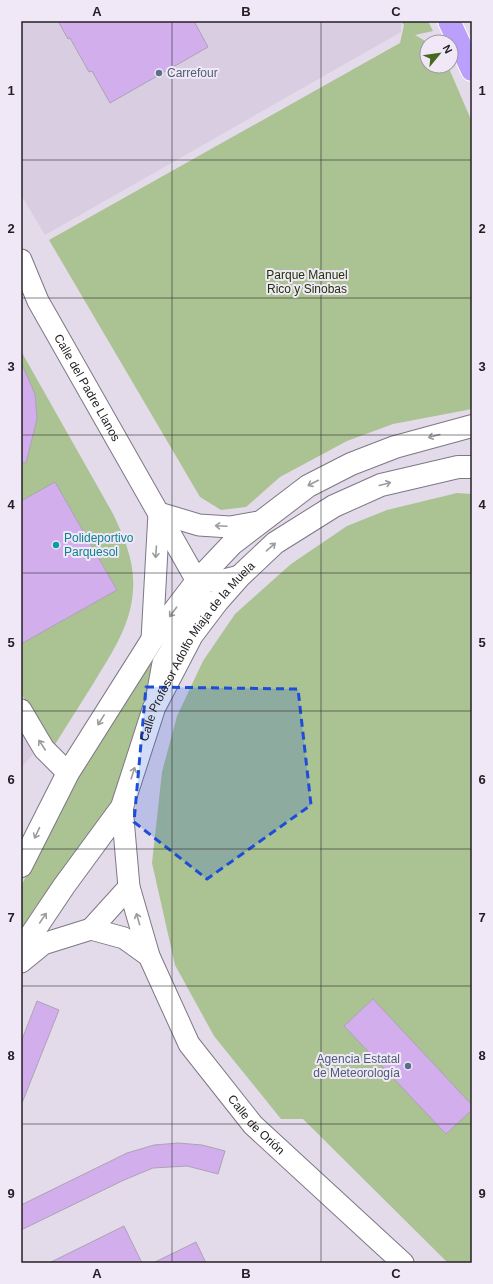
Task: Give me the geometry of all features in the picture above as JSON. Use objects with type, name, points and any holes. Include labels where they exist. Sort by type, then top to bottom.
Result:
[{"type":"highway","points":[[449,21],[472,70]]},
{"type":"street","name":"Calle del Padre Llanos","points":[[21,260],[38,301],[197,581],[202,600],[163,663],[154,708]]},
{"type":"street","points":[[21,866],[68,773],[152,640],[197,581],[232,544],[308,486],[351,464],[395,447],[472,426]]},
{"type":"street","name":"Calle Profesor Adolfo Miaja de la Muela","points":[[21,950],[64,886],[122,806],[154,708],[192,635],[217,602],[240,576],[275,543],[334,506],[381,485],[458,467],[472,467]]},
{"type":"street","points":[[152,640],[159,513],[199,526],[230,527],[259,522]]},
{"type":"street","points":[[197,581],[220,580],[240,576]]},
{"type":"street","points":[[21,710],[44,749],[68,773]]},
{"type":"street","name":"Calle de Orión","points":[[122,806],[129,887],[149,956],[189,1044],[253,1125],[403,1263]]},
{"type":"street","points":[[21,962],[43,944],[90,929],[129,887]]},
{"type":"street","name":"Calle de Orión","points":[[90,929],[124,938],[149,956]]},
{"type":"highlighted area","points":[[146,687],[298,689],[311,805],[207,879],[134,822]]},
{"type":"shaded area","name":"Carrefour","points":[[21,21],[401,21],[401,32],[45,235],[21,195]]},
{"type":"shaded area","points":[[21,727],[35,752],[21,768]]},
{"type":"green space","name":"Parque Manuel Rico y Sinobas","points":[[401,21],[428,21],[433,31],[415,35],[419,37],[419,74],[451,74],[472,122],[472,409],[393,424],[347,441],[280,477],[246,507],[221,510],[200,497],[49,240],[400,43],[404,25]]},
{"type":"green space","points":[[21,351],[121,530],[128,550],[133,580],[133,590],[128,616],[119,639],[107,662],[54,746],[51,745],[21,693]]},
{"type":"green space","points":[[457,493],[472,494],[472,1263],[448,1263],[303,1119],[281,1119],[214,1036],[175,965],[152,863],[162,772],[177,716],[203,661],[235,614],[291,564],[347,526],[387,510]]},
{"type":"green space","points":[[149,662],[155,667],[137,739],[110,808],[87,841],[36,906],[21,930],[21,887],[38,849],[75,779]]},
{"type":"building","points":[[58,21],[194,21],[208,47],[110,103],[92,71],[89,72],[70,38],[68,39]]},
{"type":"building","points":[[21,362],[35,394],[37,419],[26,463],[21,462]]},
{"type":"building","name":"Polideportivo Parquesol","points":[[55,482],[117,590],[21,644],[21,501]]},
{"type":"building","name":"Agencia Estatal de Meteorología","points":[[373,999],[472,1105],[472,1110],[446,1134],[344,1026]]},
{"type":"building","points":[[37,1001],[59,1010],[22,1103],[21,1042]]},
{"type":"building","points":[[178,1143],[202,1145],[225,1151],[218,1174],[187,1166],[153,1168],[124,1180],[21,1230],[21,1205],[127,1153],[154,1145]]},
{"type":"building","points":[[124,1226],[142,1263],[49,1263]]},
{"type":"building","points":[[196,1242],[206,1263],[153,1263]]},
{"type":"place","name":"Carrefour","points":[[159,73]]},
{"type":"place","name":"Polideportivo Parquesol","points":[[56,545]]},
{"type":"place","name":"Agencia Estatal de Meteorología","points":[[408,1066]]}]
